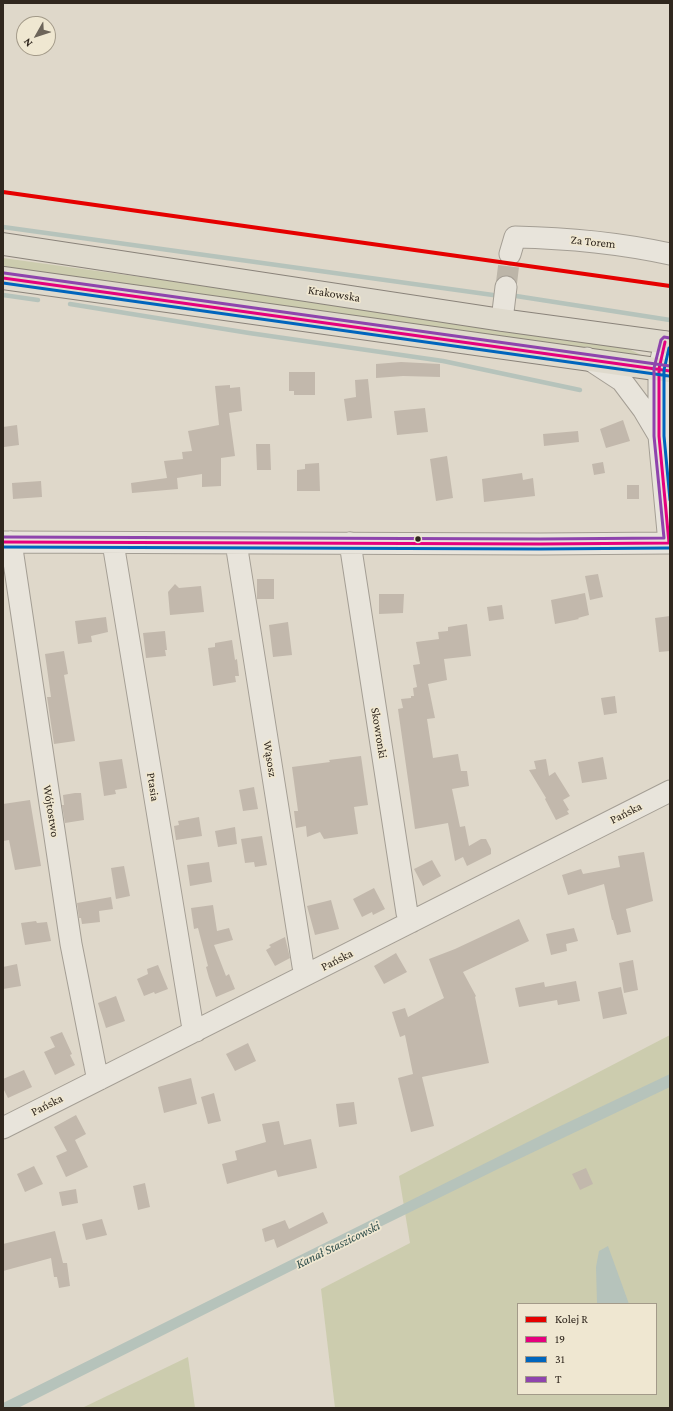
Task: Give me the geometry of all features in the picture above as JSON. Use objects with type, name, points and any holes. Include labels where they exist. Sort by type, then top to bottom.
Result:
[{"type":"main road","name":"Krakowska","points":[[3,244],[502,320],[667,357]]},
{"type":"main road","points":[[3,278],[587,358],[667,357]]},
{"type":"street","name":"Za Torem","points":[[512,246],[550,238],[598,242],[670,254]]},
{"type":"street","points":[[502,320],[506,287]]},
{"type":"street","points":[[7,542],[669,543],[659,436],[667,357]]},
{"type":"street","points":[[587,358],[622,382],[643,409],[659,436]]},
{"type":"street","name":"Wójtostwo","points":[[7,542],[71,944],[96,1071],[100,1079]]},
{"type":"street","name":"Ptasia","points":[[113,543],[192,1023],[196,1031]]},
{"type":"street","name":"Wąsosz","points":[[236,543],[303,966],[307,974]]},
{"type":"street","name":"Skowronki","points":[[350,543],[407,913],[411,922]]},
{"type":"street","name":"Pańska","points":[[3,1128],[670,791]]},
{"type":"green space","points":[[3,258],[366,308],[623,346],[643,356],[3,268]]},
{"type":"green space","points":[[670,1035],[670,1408],[335,1408],[321,1289],[410,1243],[399,1176]]},
{"type":"green space","points":[[188,1357],[195,1408],[82,1408]]},
{"type":"water","name":"Kanał Staszicowski","points":[[670,1074],[670,1087],[333,1250],[18,1408],[3,1408],[3,1403],[554,1129]]},
{"type":"water","points":[[608,1246],[629,1303],[597,1303],[596,1267],[599,1251]]},
{"type":"building","points":[[401,362],[440,364],[440,377],[403,376],[376,378],[376,364]]},
{"type":"building","points":[[289,372],[315,372],[315,395],[294,395],[294,391],[289,391]]},
{"type":"building","points":[[368,379],[372,418],[347,421],[344,399],[356,397],[355,380]]},
{"type":"building","points":[[230,385],[230,388],[240,387],[242,411],[229,413],[235,456],[221,458],[221,486],[202,487],[202,474],[177,478],[178,489],[132,493],[131,483],[167,478],[164,461],[183,459],[182,452],[192,451],[188,431],[219,425],[215,386]]},
{"type":"building","points":[[425,408],[428,432],[397,435],[394,411]]},
{"type":"building","points":[[623,420],[630,441],[606,448],[600,429]]},
{"type":"building","points":[[17,425],[19,445],[4,447],[3,427]]},
{"type":"building","points":[[578,431],[579,442],[544,446],[543,434]]},
{"type":"building","points":[[256,444],[270,444],[271,470],[257,470]]},
{"type":"building","points":[[447,456],[453,498],[436,501],[430,459]]},
{"type":"building","points":[[603,462],[605,473],[594,475],[592,464]]},
{"type":"building","points":[[319,463],[320,491],[297,491],[297,470],[305,469],[305,464]]},
{"type":"building","points":[[522,473],[523,480],[533,478],[535,496],[484,502],[482,479]]},
{"type":"building","points":[[41,481],[42,497],[13,499],[12,483]]},
{"type":"building","points":[[627,485],[639,485],[639,499],[627,499]]},
{"type":"building","points":[[598,574],[603,597],[590,600],[585,576]]},
{"type":"building","points":[[257,579],[274,579],[274,599],[257,599]]},
{"type":"building","points":[[175,584],[179,588],[201,586],[204,612],[170,615],[168,592]]},
{"type":"building","points":[[585,593],[589,615],[578,618],[579,619],[555,624],[551,600]]},
{"type":"building","points":[[379,594],[404,594],[403,613],[379,614]]},
{"type":"building","points":[[502,605],[504,619],[489,621],[487,607]]},
{"type":"building","points":[[670,616],[670,651],[659,652],[655,618]]},
{"type":"building","points":[[106,617],[108,632],[91,636],[92,642],[78,644],[75,621]]},
{"type":"building","points":[[288,622],[292,655],[273,657],[269,625]]},
{"type":"building","points":[[467,624],[471,656],[444,659],[447,680],[428,684],[435,718],[427,719],[433,758],[458,754],[461,771],[467,771],[469,786],[452,789],[460,827],[465,826],[469,846],[481,839],[486,839],[491,849],[491,854],[467,866],[463,857],[455,861],[448,823],[415,829],[398,709],[403,708],[401,699],[411,698],[411,696],[414,696],[413,688],[417,687],[413,665],[420,664],[416,642],[439,639],[438,632],[448,631],[448,627]]},
{"type":"building","points":[[165,631],[167,650],[165,650],[166,656],[146,658],[143,633]]},
{"type":"building","points":[[232,640],[235,660],[237,659],[239,676],[235,676],[236,682],[213,686],[208,648],[215,647],[215,643]]},
{"type":"building","points":[[64,651],[68,674],[64,675],[75,741],[54,744],[47,697],[51,697],[45,654]]},
{"type":"building","points":[[615,696],[617,713],[604,715],[601,698]]},
{"type":"building","points":[[361,756],[368,805],[354,807],[358,834],[324,839],[320,832],[307,837],[306,826],[296,828],[294,811],[298,811],[292,767]]},
{"type":"building","points":[[603,757],[607,779],[582,783],[578,762]]},
{"type":"building","points":[[122,759],[127,788],[115,790],[116,794],[104,796],[99,762]]},
{"type":"building","points":[[546,759],[549,776],[555,772],[570,796],[563,800],[569,810],[567,811],[569,814],[556,820],[545,799],[546,798],[529,770],[536,769],[534,761]]},
{"type":"building","points":[[254,787],[258,809],[243,811],[239,790]]},
{"type":"building","points":[[81,793],[84,820],[65,823],[62,805],[64,805],[63,795]]},
{"type":"building","points":[[30,800],[41,866],[15,870],[9,840],[3,841],[3,804]]},
{"type":"building","points":[[199,817],[202,836],[176,840],[174,826],[179,825],[178,821]]},
{"type":"building","points":[[235,827],[237,844],[218,847],[215,831]]},
{"type":"building","points":[[262,836],[267,865],[255,867],[254,862],[245,863],[241,839]]},
{"type":"building","points":[[644,852],[653,901],[626,909],[631,932],[617,935],[604,884],[568,895],[562,875],[581,869],[583,874],[620,867],[618,856]]},
{"type":"building","points":[[432,860],[441,876],[423,886],[414,869]]},
{"type":"building","points":[[209,862],[212,882],[190,886],[187,865]]},
{"type":"building","points":[[124,866],[130,896],[116,899],[111,868]]},
{"type":"building","points":[[374,888],[385,909],[373,915],[372,912],[362,917],[353,899]]},
{"type":"building","points":[[111,897],[113,909],[99,911],[100,922],[82,924],[81,918],[79,918],[77,903]]},
{"type":"building","points":[[331,900],[339,929],[315,935],[307,906]]},
{"type":"building","points":[[213,905],[217,931],[229,928],[233,940],[214,945],[226,976],[229,974],[235,989],[216,997],[206,967],[208,966],[198,928],[194,929],[191,908]]},
{"type":"building","points":[[519,919],[529,941],[463,972],[476,996],[489,1063],[422,1077],[434,1126],[411,1132],[398,1078],[413,1074],[405,1035],[400,1037],[392,1012],[405,1008],[408,1017],[444,998],[429,959],[455,949]]},
{"type":"building","points":[[36,921],[37,923],[47,922],[51,941],[25,945],[21,923]]},
{"type":"building","points":[[574,928],[578,941],[566,944],[567,951],[551,955],[546,934]]},
{"type":"building","points":[[285,937],[290,958],[275,966],[266,950],[271,947],[269,945]]},
{"type":"building","points":[[396,953],[407,972],[384,984],[374,966]]},
{"type":"building","points":[[633,960],[638,990],[624,993],[619,963]]},
{"type":"building","points":[[17,964],[21,986],[3,989],[3,967]]},
{"type":"building","points":[[158,965],[168,989],[144,996],[137,979],[148,974],[147,969]]},
{"type":"building","points":[[576,981],[580,1001],[558,1005],[557,1000],[519,1007],[515,988],[544,982],[545,987]]},
{"type":"building","points":[[621,987],[627,1014],[603,1019],[598,992]]},
{"type":"building","points":[[116,996],[125,1021],[106,1028],[98,1003]]},
{"type":"building","points":[[62,1032],[72,1054],[70,1055],[75,1065],[55,1075],[44,1052],[55,1047],[50,1037]]},
{"type":"building","points":[[248,1043],[256,1061],[235,1071],[226,1054]]},
{"type":"building","points":[[24,1070],[32,1087],[8,1098],[3,1088],[3,1079]]},
{"type":"building","points":[[191,1078],[197,1104],[164,1113],[158,1087]]},
{"type":"building","points":[[214,1093],[221,1121],[208,1124],[201,1097]]},
{"type":"building","points":[[354,1102],[357,1124],[339,1127],[336,1104]]},
{"type":"building","points":[[76,1115],[86,1134],[75,1140],[88,1167],[66,1177],[56,1156],[67,1151],[54,1127]]},
{"type":"building","points":[[279,1121],[284,1145],[311,1139],[317,1168],[278,1177],[276,1170],[227,1184],[222,1164],[237,1160],[235,1151],[266,1142],[262,1124]]},
{"type":"building","points":[[34,1166],[43,1184],[25,1192],[17,1174]]},
{"type":"building","points":[[586,1168],[593,1184],[580,1190],[572,1174]]},
{"type":"building","points":[[145,1183],[150,1207],[138,1210],[133,1186]]},
{"type":"building","points":[[76,1189],[78,1203],[62,1206],[59,1192]]},
{"type":"building","points":[[323,1212],[328,1223],[277,1248],[274,1239],[265,1242],[262,1229],[285,1220],[289,1229]]},
{"type":"building","points":[[102,1219],[107,1235],[86,1240],[82,1224]]},
{"type":"building","points":[[55,1231],[63,1263],[67,1263],[70,1286],[59,1288],[57,1277],[54,1277],[51,1258],[3,1271],[3,1244]]},
{"type":"waterway","points":[[3,227],[493,295]]},
{"type":"waterway","points":[[3,295],[38,300]]},
{"type":"waterway","points":[[516,296],[670,320]]},
{"type":"waterway","points":[[70,304],[249,333],[443,361],[580,390]]},
{"type":"tunnel","points":[[506,287],[510,254]]},
{"type":"rail line","name":"R","points":[[3,192],[670,286]]},
{"type":"transit line","name":"T","points":[[4,273],[670,366]]},
{"type":"transit line","name":"19","points":[[3,278],[670,371]]},
{"type":"transit line","name":"31","points":[[3,283],[669,376]]},
{"type":"transit line","name":"T","points":[[3,537],[664,538],[654,436],[654,368],[661,340],[664,337],[670,338]]},
{"type":"transit line","name":"19","points":[[665,342],[659,369],[659,436],[669,543]]},
{"type":"transit line","name":"31","points":[[669,348],[664,370],[664,436],[670,500]]},
{"type":"transit line","name":"19","points":[[3,542],[669,543]]},
{"type":"transit line","name":"31","points":[[3,547],[670,548]]}]
